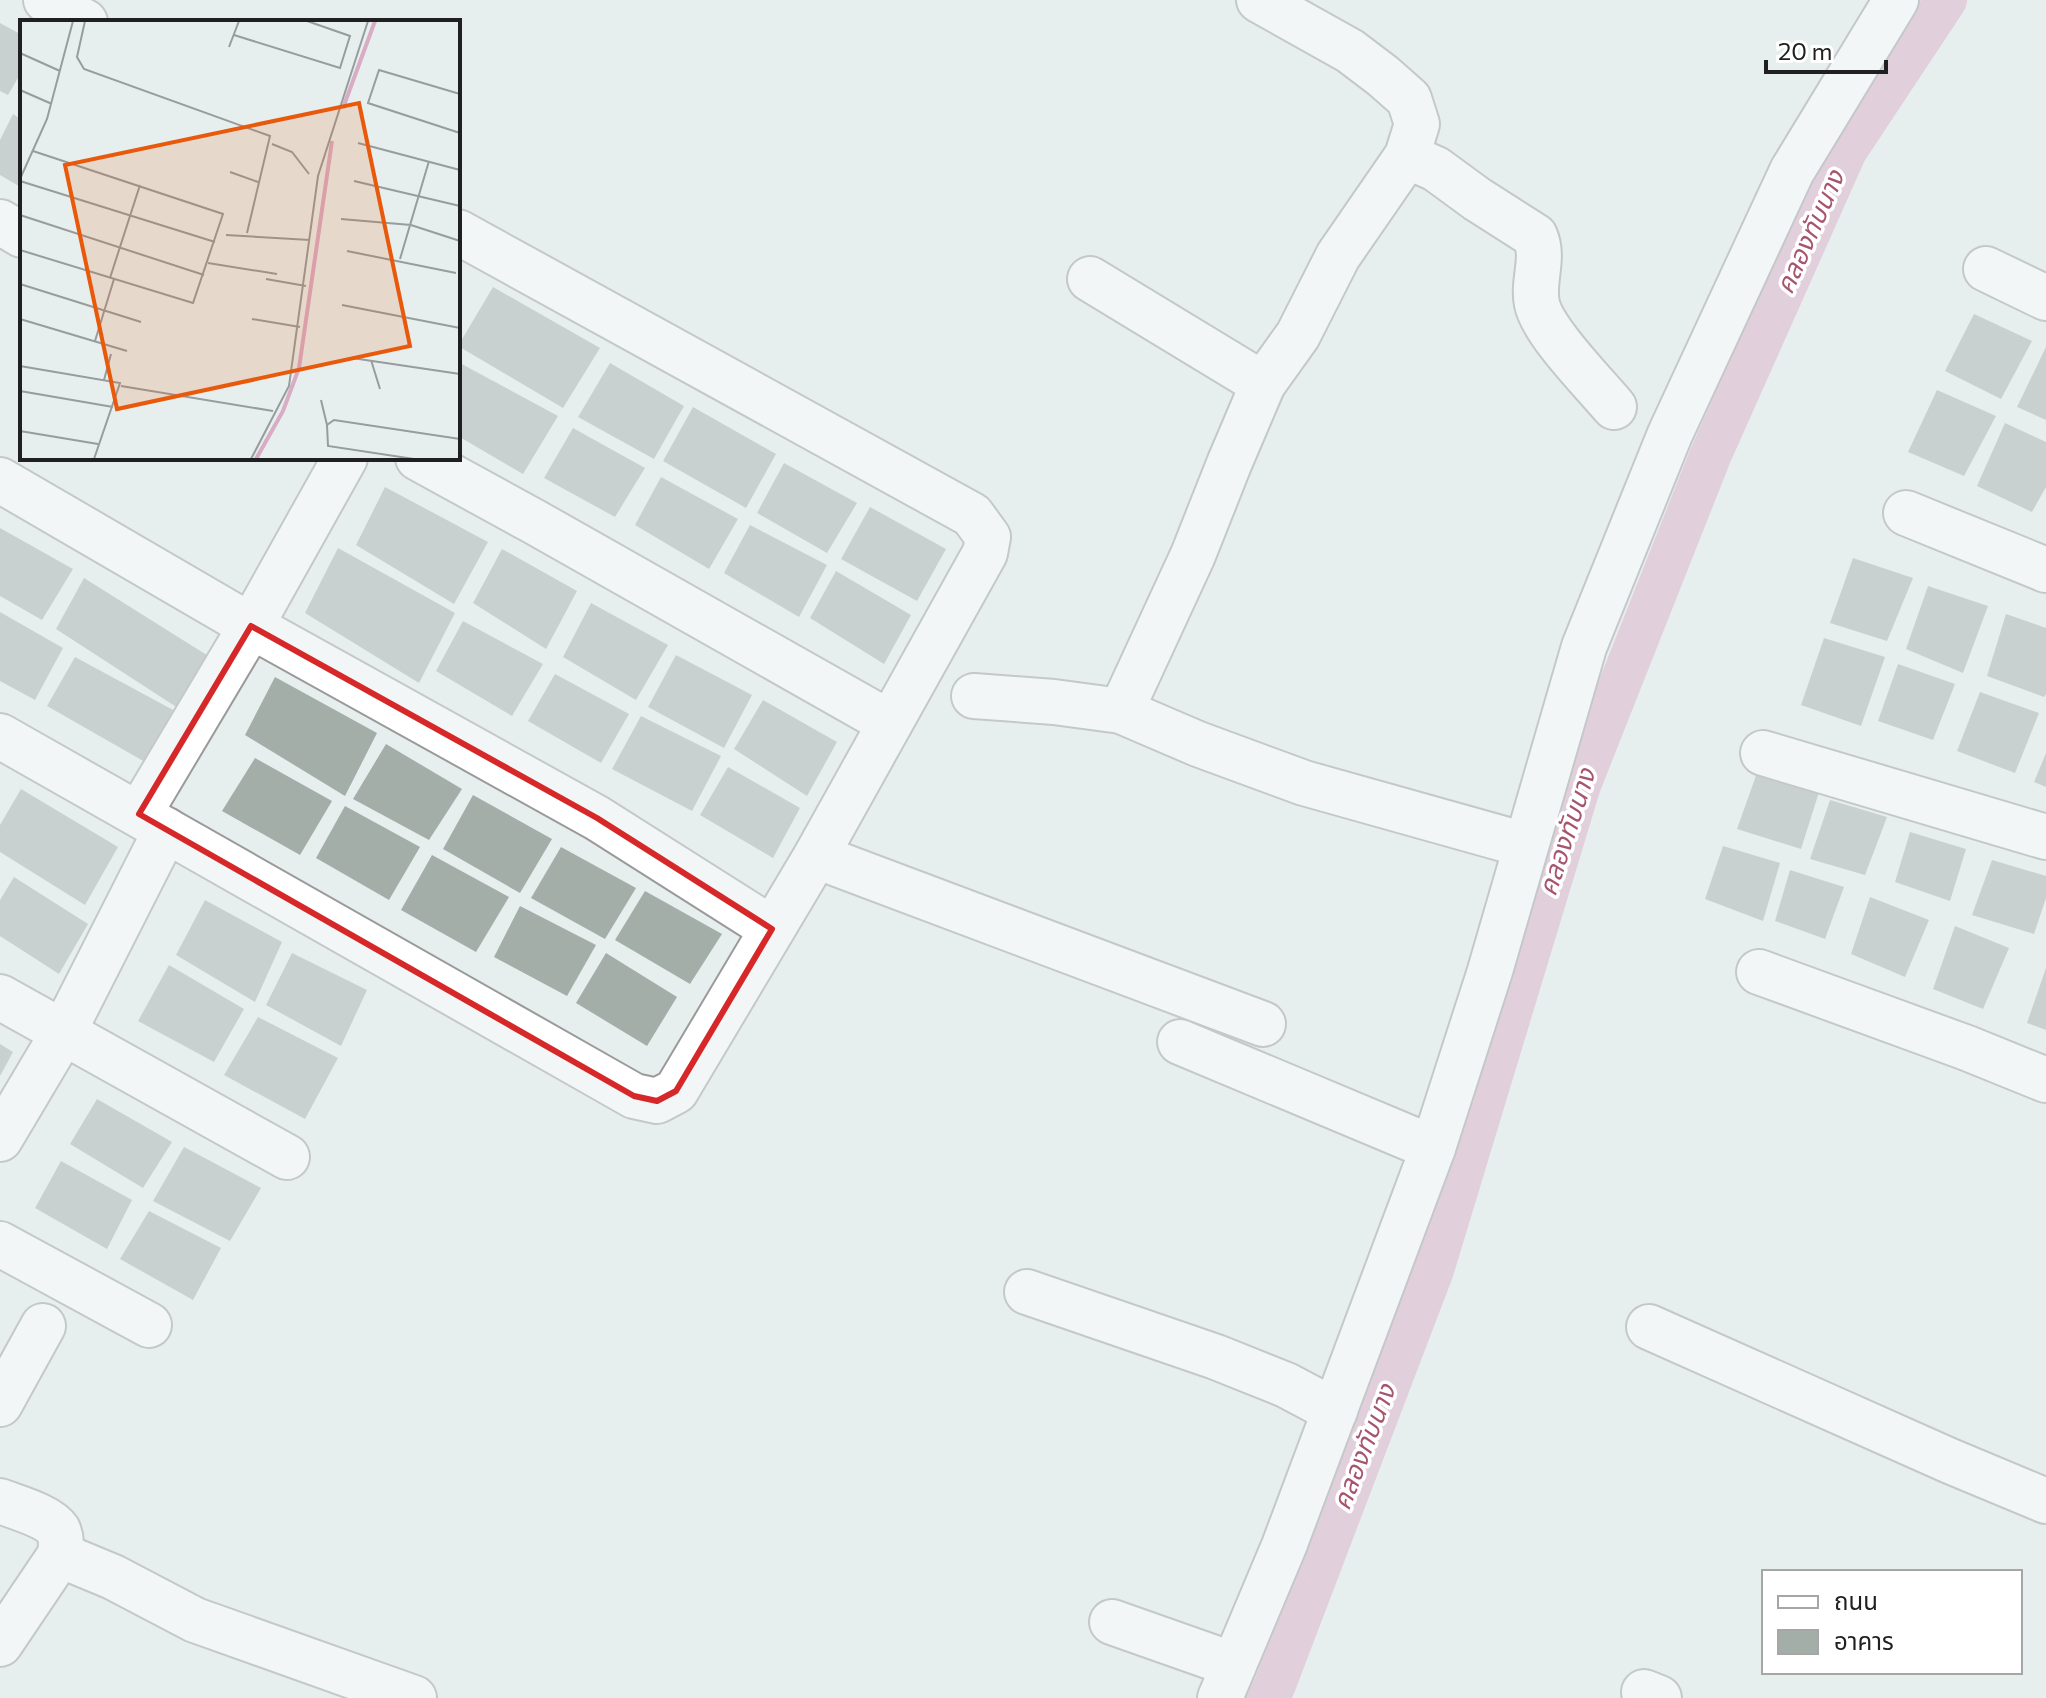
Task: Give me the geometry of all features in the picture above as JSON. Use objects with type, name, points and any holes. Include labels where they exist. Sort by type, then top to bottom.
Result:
[{"type":"street","points":[[46,0],[81,20]]},
{"type":"street","points":[[1121,711],[1193,555],[1263,384],[1298,335],[1338,256],[1407,156],[1417,124],[1409,99],[1383,76],[1350,51],[1259,0]]},
{"type":"street","points":[[1112,1622],[1227,1682],[1284,1546],[1433,1148],[1490,971],[1584,647],[1670,434],[1792,171],[1896,0]]},
{"type":"street","points":[[1407,156],[1436,169],[1535,236],[1539,245],[1537,304],[1550,331],[1614,407]]},
{"type":"street","points":[[0,222],[20,234]]},
{"type":"street","points":[[0,736],[634,1096],[657,1101],[676,1091],[816,856],[985,553],[988,537],[972,515],[463,245]]},
{"type":"street","points":[[1986,269],[2046,298]]},
{"type":"street","points":[[1090,279],[1263,384]]},
{"type":"street","points":[[0,1139],[63,1033],[153,822],[251,626],[344,460]]},
{"type":"street","points":[[422,460],[890,723]]},
{"type":"street","points":[[0,480],[251,626],[597,818],[772,929]]},
{"type":"street","points":[[1906,513],[2046,570]]},
{"type":"street","points":[[974,696],[1121,711],[1198,744],[1304,783],[1525,845]]},
{"type":"street","points":[[1763,753],[2046,837]]},
{"type":"street","points":[[816,856],[1263,1024]]},
{"type":"street","points":[[1759,972],[2046,1080]]},
{"type":"street","points":[[0,997],[287,1157]]},
{"type":"street","points":[[1180,1042],[1433,1148]]},
{"type":"street","points":[[0,1244],[149,1325]]},
{"type":"street","points":[[1027,1292],[1216,1357],[1286,1385],[1335,1411]]},
{"type":"street","points":[[0,1404],[43,1326]]},
{"type":"street","points":[[1649,1327],[2046,1501]]},
{"type":"street","points":[[0,1501],[42,1517],[57,1528],[62,1544],[60,1555],[0,1644]]},
{"type":"street","points":[[60,1555],[113,1577],[195,1620],[414,1698]]},
{"type":"highlighted area","points":[[251,626],[597,818],[772,929],[676,1091],[657,1101],[634,1096],[139,814]]},
{"type":"building","points":[[0,23],[20,34],[20,74],[8,95],[0,91]]},
{"type":"building","points":[[13,114],[20,119],[20,187],[0,175],[0,140]]},
{"type":"building","points":[[493,287],[600,348],[563,408],[460,347]]},
{"type":"building","points":[[1974,314],[2032,341],[2001,399],[1945,371]]},
{"type":"building","points":[[2046,347],[2046,420],[2017,407]]},
{"type":"building","points":[[460,363],[558,416],[523,474],[460,437]]},
{"type":"building","points":[[610,363],[684,406],[654,459],[578,417]]},
{"type":"building","points":[[1937,390],[1996,416],[1964,476],[1908,452]]},
{"type":"building","points":[[693,407],[776,454],[746,508],[663,461]]},
{"type":"building","points":[[2005,423],[2046,442],[2046,487],[2032,512],[1977,486]]},
{"type":"building","points":[[573,428],[645,468],[615,517],[544,478]]},
{"type":"building","points":[[784,463],[857,503],[827,553],[757,513]]},
{"type":"building","points":[[661,477],[738,519],[709,569],[635,525]]},
{"type":"building","points":[[385,487],[488,542],[454,604],[356,545]]},
{"type":"building","points":[[870,507],[946,549],[917,601],[841,559]]},
{"type":"building","points":[[750,525],[827,565],[799,617],[724,573]]},
{"type":"building","points":[[0,528],[73,569],[42,620],[0,596]]},
{"type":"building","points":[[338,548],[455,613],[419,683],[305,613]]},
{"type":"building","points":[[502,549],[577,591],[546,649],[473,603]]},
{"type":"building","points":[[1853,558],[1913,578],[1887,641],[1830,623]]},
{"type":"building","points":[[836,571],[911,615],[884,664],[810,618]]},
{"type":"building","points":[[84,578],[210,657],[181,710],[56,629]]},
{"type":"building","points":[[1928,586],[1988,606],[1963,673],[1906,649]]},
{"type":"building","points":[[591,603],[668,645],[636,700],[563,657]]},
{"type":"building","points":[[0,612],[63,648],[35,700],[0,681]]},
{"type":"building","points":[[2006,614],[2046,628],[2044,697],[1987,676]]},
{"type":"building","points":[[463,621],[543,664],[512,716],[436,671]]},
{"type":"building","points":[[1824,638],[1885,657],[1861,726],[1801,705]]},
{"type":"building","points":[[676,655],[752,695],[724,748],[648,707]]},
{"type":"building","points":[[75,657],[175,711],[145,762],[47,706]]},
{"type":"building","points":[[1898,664],[1955,684],[1933,740],[1878,721]]},
{"type":"building","points":[[555,674],[629,714],[601,763],[528,721]]},
{"type":"building","points":[[275,677],[377,733],[345,796],[245,735]]},
{"type":"building","points":[[1980,692],[2039,713],[2015,773],[1957,751]]},
{"type":"building","points":[[763,700],[837,742],[807,796],[734,749]]},
{"type":"building","points":[[641,716],[721,756],[692,811],[612,769]]},
{"type":"building","points":[[386,744],[462,789],[429,840],[353,799]]},
{"type":"building","points":[[2046,753],[2046,787],[2034,782]]},
{"type":"building","points":[[255,758],[332,801],[300,855],[222,811]]},
{"type":"building","points":[[728,767],[800,808],[773,858],[700,815]]},
{"type":"building","points":[[1758,770],[1820,789],[1801,849],[1737,829]]},
{"type":"building","points":[[21,789],[118,847],[85,905],[0,852],[0,825]]},
{"type":"building","points":[[473,795],[552,839],[520,893],[443,849]]},
{"type":"building","points":[[1830,800],[1887,817],[1865,875],[1810,859]]},
{"type":"building","points":[[345,806],[420,847],[389,900],[316,858]]},
{"type":"building","points":[[1910,832],[1966,849],[1950,901],[1895,882]]},
{"type":"building","points":[[1723,846],[1780,863],[1763,921],[1705,899]]},
{"type":"building","points":[[561,847],[636,888],[605,939],[531,898]]},
{"type":"building","points":[[432,855],[509,897],[476,952],[401,910]]},
{"type":"building","points":[[1992,860],[2046,876],[2046,898],[2034,934],[1972,915]]},
{"type":"building","points":[[1790,870],[1844,887],[1825,939],[1775,921]]},
{"type":"building","points":[[14,877],[88,924],[59,974],[0,936],[0,900]]},
{"type":"building","points":[[645,891],[722,934],[690,984],[615,940]]},
{"type":"building","points":[[1870,897],[1929,920],[1905,977],[1851,954]]},
{"type":"building","points":[[205,900],[282,942],[255,1002],[176,955]]},
{"type":"building","points":[[520,906],[596,945],[567,996],[494,957]]},
{"type":"building","points":[[1955,926],[2009,948],[1983,1009],[1933,989]]},
{"type":"building","points":[[292,953],[367,990],[341,1046],[266,1005]]},
{"type":"building","points":[[606,953],[677,997],[647,1046],[576,1003]]},
{"type":"building","points":[[169,965],[244,1009],[214,1062],[138,1021]]},
{"type":"building","points":[[2046,968],[2046,1030],[2027,1023]]},
{"type":"building","points":[[258,1017],[338,1058],[305,1119],[224,1075]]},
{"type":"building","points":[[0,1044],[13,1052],[0,1076]]},
{"type":"building","points":[[97,1099],[172,1142],[143,1188],[70,1144]]},
{"type":"building","points":[[184,1147],[261,1188],[230,1241],[153,1201]]},
{"type":"building","points":[[61,1161],[132,1200],[107,1249],[35,1208]]},
{"type":"building","points":[[149,1211],[221,1248],[193,1300],[120,1259]]},
{"type":"waterway","name":"คลองทับนาง","points":[[1267,1698],[1274,1687],[1433,1270],[1580,785],[1711,454],[1846,151],[1946,0]]}]
